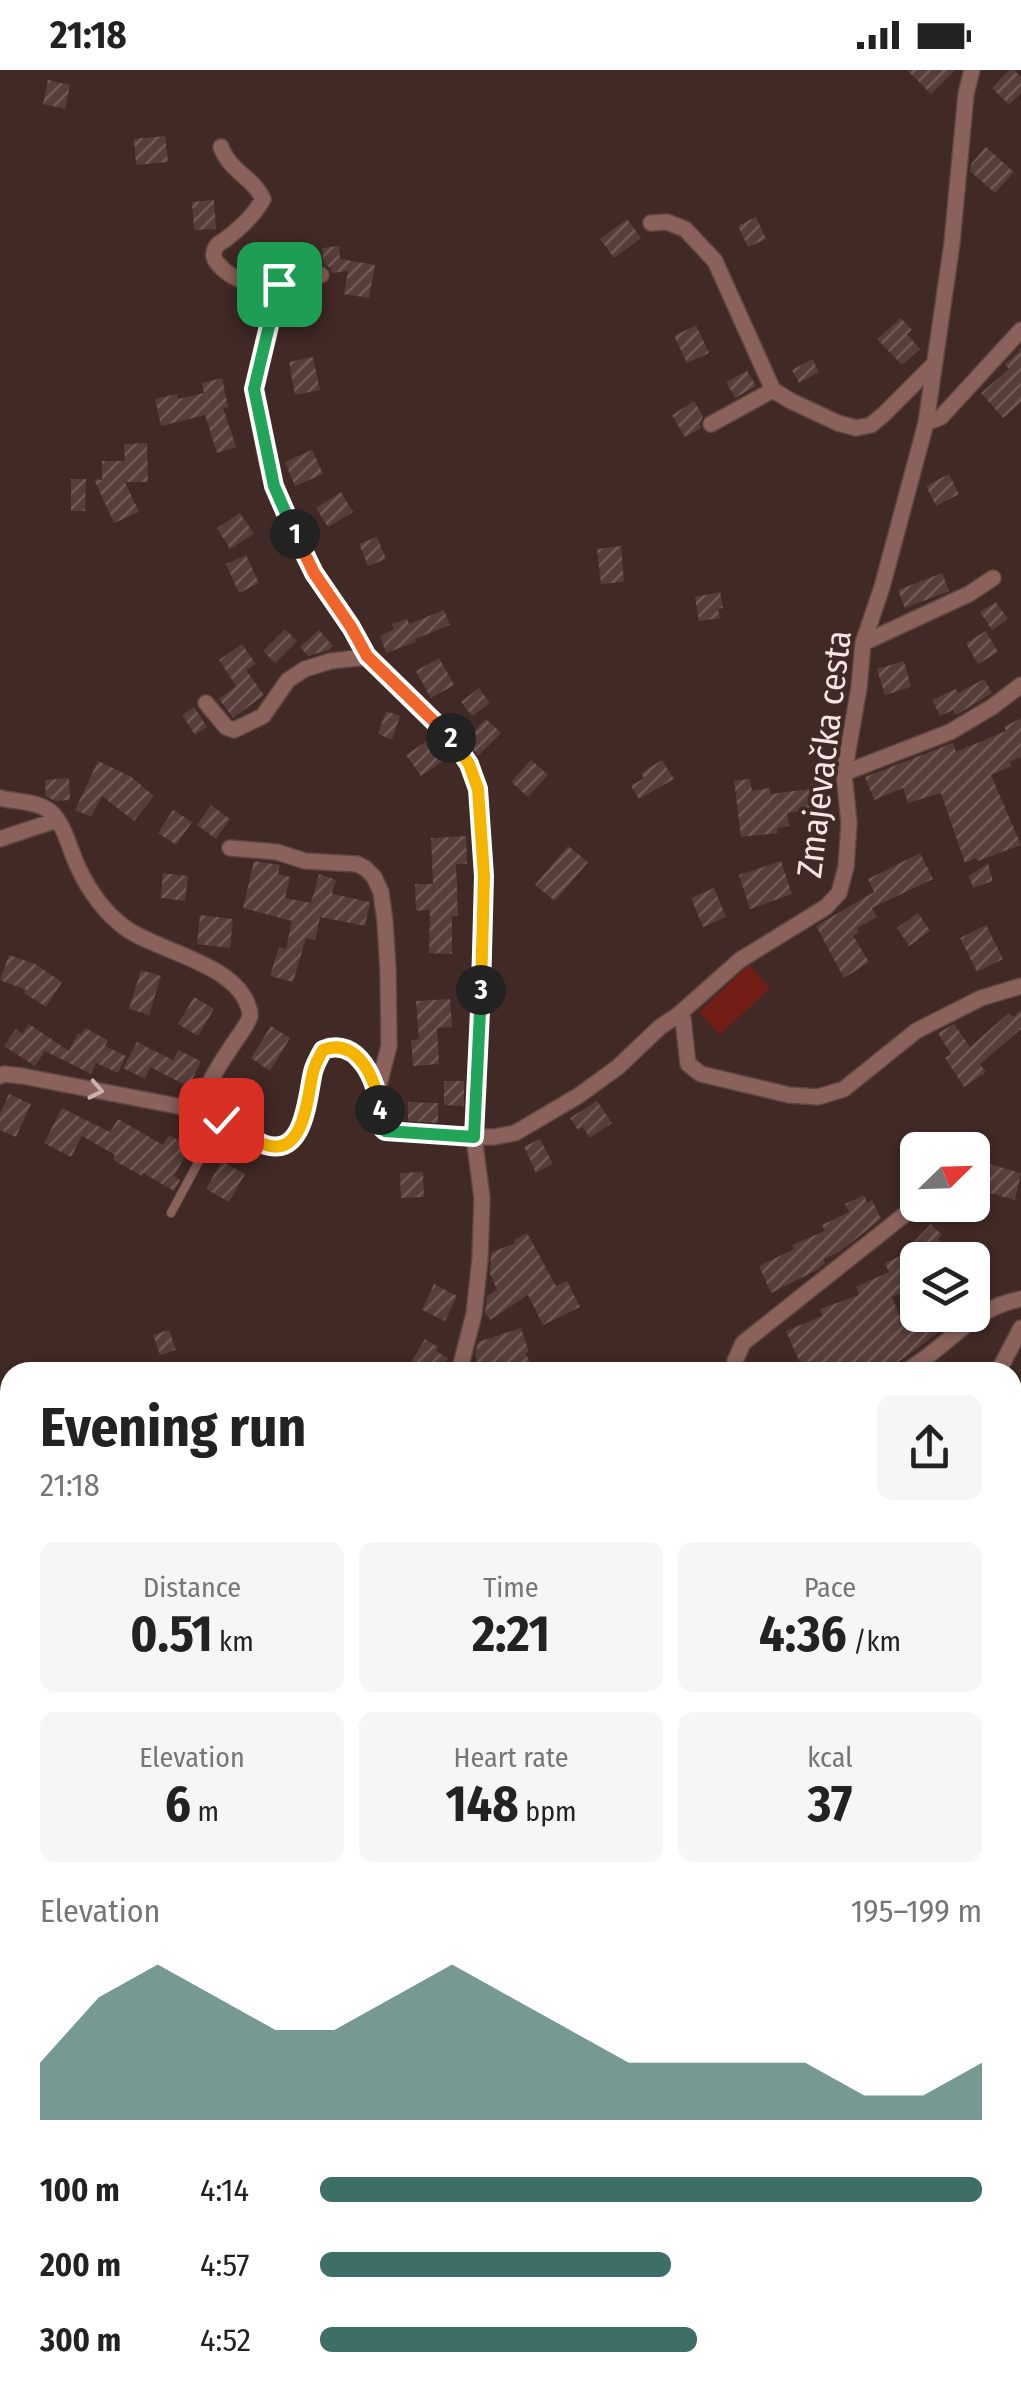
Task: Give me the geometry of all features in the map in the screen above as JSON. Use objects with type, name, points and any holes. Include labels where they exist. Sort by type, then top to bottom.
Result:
[{"type":"street","name":"Zmajevačka cesta","points":[[678,1015],[740,960],[826,908],[838,894],[846,867],[849,823],[844,774],[860,688],[863,643],[926,422],[972,70]]},
{"type":"street","points":[[222,147],[232,167],[255,186],[263,199],[252,216],[216,246],[216,262],[230,275],[252,282],[279,284],[321,276]]},
{"type":"street","points":[[651,223],[668,222],[685,230],[715,262],[773,390],[791,402],[838,423],[856,428],[871,425],[936,363]]},
{"type":"street","points":[[279,284],[254,389],[274,486],[322,585],[367,656],[450,737],[469,764],[478,789],[484,876],[474,1137],[482,1198],[474,1314],[462,1362]]},
{"type":"street","points":[[926,422],[941,416],[1021,330]]},
{"type":"street","points":[[711,424],[773,390]]},
{"type":"street","points":[[863,643],[969,594],[993,578]]},
{"type":"street","points":[[206,703],[226,728],[234,730],[263,716],[288,680],[305,669],[367,656]]},
{"type":"street","points":[[844,774],[950,732],[1021,685]]},
{"type":"street","points":[[0,798],[35,804],[49,811],[98,904],[124,927],[199,962],[226,978],[242,994],[250,1018],[198,1110]]},
{"type":"street","points":[[0,840],[57,820]]},
{"type":"street","points":[[230,848],[277,852],[305,861],[357,864],[374,877],[386,922],[389,1027],[389,1046],[377,1092]]},
{"type":"street","points":[[0,1076],[22,1076],[198,1110],[262,1144],[276,1147],[288,1142],[302,1125],[314,1067],[323,1050],[335,1045],[360,1058],[377,1092],[383,1130],[494,1137],[514,1133],[578,1096],[678,1015],[683,1019],[688,1064],[701,1074],[818,1097],[844,1089],[916,1032],[981,998],[1021,986]]},
{"type":"street","points":[[735,1362],[743,1343],[900,1218]]},
{"type":"street","points":[[919,1362],[944,1346],[972,1318],[1021,1299]]},
{"type":"street","points":[[1003,1362],[1021,1328]]},
{"type":"lane","points":[[171,1213],[221,1120]]},
{"type":"shaded area","points":[[749,965],[770,988],[720,1035],[699,1012]]},
{"type":"building","points":[[907,70],[955,70],[931,94]]},
{"type":"building","points":[[1009,70],[1021,77],[1021,93],[1009,105],[992,88]]},
{"type":"building","points":[[48,80],[70,85],[65,109],[43,104]]},
{"type":"building","points":[[165,136],[168,162],[136,165],[134,139]]},
{"type":"building","points":[[986,147],[1014,172],[995,193],[970,171],[971,164]]},
{"type":"building","points":[[214,200],[216,229],[194,230],[192,202]]},
{"type":"building","points":[[756,217],[766,239],[748,247],[738,226]]},
{"type":"building","points":[[627,219],[641,238],[614,258],[600,239]]},
{"type":"building","points":[[339,246],[340,259],[375,265],[369,298],[344,294],[348,271],[332,273],[324,264],[322,248]]},
{"type":"building","points":[[901,318],[912,330],[907,334],[920,349],[902,365],[877,339]]},
{"type":"building","points":[[696,325],[709,353],[687,363],[674,336]]},
{"type":"building","points":[[1021,347],[1021,402],[1003,418],[981,393],[1009,369],[1005,364]]},
{"type":"building","points":[[313,357],[320,390],[295,395],[289,362]]},
{"type":"building","points":[[812,359],[819,372],[799,383],[792,370]]},
{"type":"building","points":[[747,371],[756,386],[735,398],[726,382]]},
{"type":"building","points":[[222,378],[228,407],[223,408],[236,447],[217,453],[205,415],[161,426],[155,399],[204,393],[202,383]]},
{"type":"building","points":[[694,401],[703,416],[701,428],[685,437],[672,415]]},
{"type":"building","points":[[147,443],[148,482],[125,482],[139,512],[114,523],[94,479],[102,480],[102,461],[125,461],[124,444]]},
{"type":"building","points":[[312,450],[323,474],[295,486],[285,462]]},
{"type":"building","points":[[949,474],[959,494],[936,506],[926,486]]},
{"type":"building","points":[[71,479],[86,479],[85,511],[71,511]]},
{"type":"building","points":[[341,492],[353,512],[328,527],[316,508]]},
{"type":"building","points":[[240,513],[254,534],[230,549],[217,528]]},
{"type":"building","points":[[377,537],[386,559],[368,566],[359,544]]},
{"type":"building","points":[[621,546],[624,582],[601,584],[597,549]]},
{"type":"building","points":[[246,555],[259,583],[239,593],[226,564]]},
{"type":"building","points":[[942,573],[949,591],[905,608],[898,590]]},
{"type":"building","points":[[720,592],[720,618],[699,621],[695,597]]},
{"type":"building","points":[[996,602],[1008,619],[992,630],[980,612]]},
{"type":"building","points":[[444,610],[450,625],[386,653],[380,636],[394,629],[392,624],[407,619],[409,624]]},
{"type":"building","points":[[285,629],[297,641],[275,663],[263,651]]},
{"type":"building","points":[[319,630],[333,646],[308,656],[300,647]]},
{"type":"building","points":[[986,631],[998,652],[978,664],[966,643]]},
{"type":"building","points":[[242,644],[256,664],[246,670],[264,695],[233,718],[219,699],[236,686],[219,660]]},
{"type":"building","points":[[439,658],[454,685],[431,698],[416,671]]},
{"type":"building","points":[[904,661],[911,687],[885,695],[877,669]]},
{"type":"building","points":[[984,679],[992,693],[956,715],[953,710],[940,716],[932,700],[956,689],[958,693]]},
{"type":"building","points":[[479,688],[490,703],[472,716],[461,702]]},
{"type":"building","points":[[194,707],[207,727],[195,735],[182,715]]},
{"type":"building","points":[[386,711],[400,716],[392,740],[378,734]]},
{"type":"building","points":[[1021,718],[1021,759],[991,775],[1021,845],[965,863],[941,793],[908,803],[903,788],[874,800],[865,777],[953,743],[956,752],[1006,731],[1004,727]]},
{"type":"building","points":[[486,719],[501,733],[478,756],[466,739]]},
{"type":"building","points":[[430,739],[444,760],[421,776],[406,755]]},
{"type":"building","points":[[531,760],[548,775],[528,797],[511,782]]},
{"type":"building","points":[[662,760],[674,779],[639,799],[631,786],[644,778],[641,773]]},
{"type":"building","points":[[98,761],[130,776],[154,796],[134,821],[102,796],[91,817],[75,810]]},
{"type":"building","points":[[69,778],[70,800],[55,801],[46,796],[45,780]]},
{"type":"building","points":[[750,779],[752,791],[770,788],[770,794],[810,789],[810,784],[829,782],[831,806],[787,813],[789,826],[777,828],[778,833],[741,837],[734,781]]},
{"type":"building","points":[[211,805],[230,819],[216,839],[197,825]]},
{"type":"building","points":[[173,810],[192,822],[176,845],[158,833]]},
{"type":"building","points":[[466,836],[467,864],[456,864],[458,916],[452,916],[452,954],[429,953],[430,910],[416,911],[415,884],[433,884],[431,838]]},
{"type":"building","points":[[568,846],[588,862],[555,901],[535,885]]},
{"type":"building","points":[[920,853],[933,879],[872,908],[877,917],[857,928],[859,932],[853,936],[869,962],[844,978],[816,926],[874,892],[868,879]]},
{"type":"building","points":[[254,861],[280,865],[278,874],[290,877],[285,898],[311,903],[319,874],[336,880],[332,894],[370,902],[365,926],[320,917],[315,940],[306,938],[293,982],[270,976],[279,947],[286,949],[292,921],[243,908]]},
{"type":"building","points":[[781,861],[792,894],[750,909],[739,875]]},
{"type":"building","points":[[988,863],[993,881],[973,888],[969,876]]},
{"type":"building","points":[[163,873],[188,876],[185,901],[161,898]]},
{"type":"building","points":[[714,888],[726,917],[703,927],[691,898]]},
{"type":"building","points":[[918,913],[930,931],[909,946],[897,928]]},
{"type":"building","points":[[200,915],[233,919],[230,948],[197,944]]},
{"type":"building","points":[[986,925],[1003,959],[977,972],[960,938]]},
{"type":"building","points":[[9,955],[35,964],[62,982],[46,1007],[24,993],[26,990],[0,980]]},
{"type":"building","points":[[141,970],[161,976],[149,1015],[129,1009]]},
{"type":"building","points":[[194,997],[214,1009],[198,1036],[178,1024]]},
{"type":"building","points":[[450,999],[452,1027],[437,1028],[439,1064],[413,1066],[411,1040],[419,1039],[416,1001]]},
{"type":"building","points":[[1021,1010],[1021,1029],[980,1064],[986,1072],[964,1087],[945,1058],[951,1054],[938,1033],[954,1024],[970,1047],[1009,1013],[1013,1017]]},
{"type":"building","points":[[29,1024],[69,1051],[85,1028],[108,1040],[105,1046],[126,1056],[118,1073],[96,1063],[91,1074],[45,1051],[35,1066],[4,1046],[16,1029],[22,1034]]},
{"type":"building","points":[[271,1026],[290,1038],[270,1071],[251,1058]]},
{"type":"building","points":[[137,1042],[173,1060],[178,1050],[201,1061],[189,1087],[150,1067],[145,1079],[123,1068]]},
{"type":"building","points":[[444,1081],[464,1081],[464,1106],[444,1105]]},
{"type":"building","points":[[240,1083],[262,1097],[248,1120],[226,1106]]},
{"type":"building","points":[[9,1094],[31,1104],[16,1137],[0,1130],[0,1114]]},
{"type":"building","points":[[597,1101],[612,1123],[590,1138],[570,1118]]},
{"type":"building","points":[[408,1102],[438,1103],[438,1123],[408,1121]]},
{"type":"building","points":[[62,1108],[110,1132],[118,1119],[163,1145],[169,1135],[190,1147],[174,1176],[180,1180],[174,1191],[113,1160],[115,1155],[82,1136],[71,1157],[44,1143]]},
{"type":"building","points":[[540,1139],[553,1164],[536,1173],[524,1147]]},
{"type":"building","points":[[222,1161],[245,1174],[229,1202],[206,1189]]},
{"type":"building","points":[[990,1164],[1021,1173],[1015,1200],[990,1193]]},
{"type":"building","points":[[423,1172],[424,1197],[401,1198],[400,1173]]},
{"type":"building","points":[[864,1195],[867,1203],[872,1200],[881,1219],[824,1259],[817,1270],[771,1293],[759,1266],[794,1249],[792,1245],[825,1231],[822,1225],[849,1212],[845,1204]]},
{"type":"building","points":[[931,1224],[942,1235],[938,1239],[941,1242],[914,1242]]},
{"type":"building","points":[[527,1233],[556,1286],[567,1281],[580,1307],[543,1325],[528,1295],[490,1320],[485,1313],[487,1296],[497,1290],[490,1274],[491,1253]]},
{"type":"building","points":[[900,1256],[900,1294],[892,1297],[900,1318],[900,1332],[939,1332],[898,1362],[800,1362],[786,1331],[822,1316],[820,1309],[859,1295],[856,1287],[889,1272],[885,1263]]},
{"type":"building","points":[[434,1284],[457,1296],[445,1321],[422,1310]]},
{"type":"building","points":[[521,1328],[530,1362],[477,1362],[478,1342]]},
{"type":"building","points":[[169,1330],[176,1350],[160,1355],[153,1335]]},
{"type":"building","points":[[425,1339],[448,1358],[445,1362],[411,1362]]},
{"type":"route","points":[[221,1120],[262,1144],[276,1147],[288,1142],[302,1125],[314,1067],[323,1050],[335,1045],[360,1058],[377,1092],[383,1130],[474,1137],[484,876],[478,789],[469,764],[450,737],[367,656],[314,573],[274,486],[254,389],[279,284]]}]
